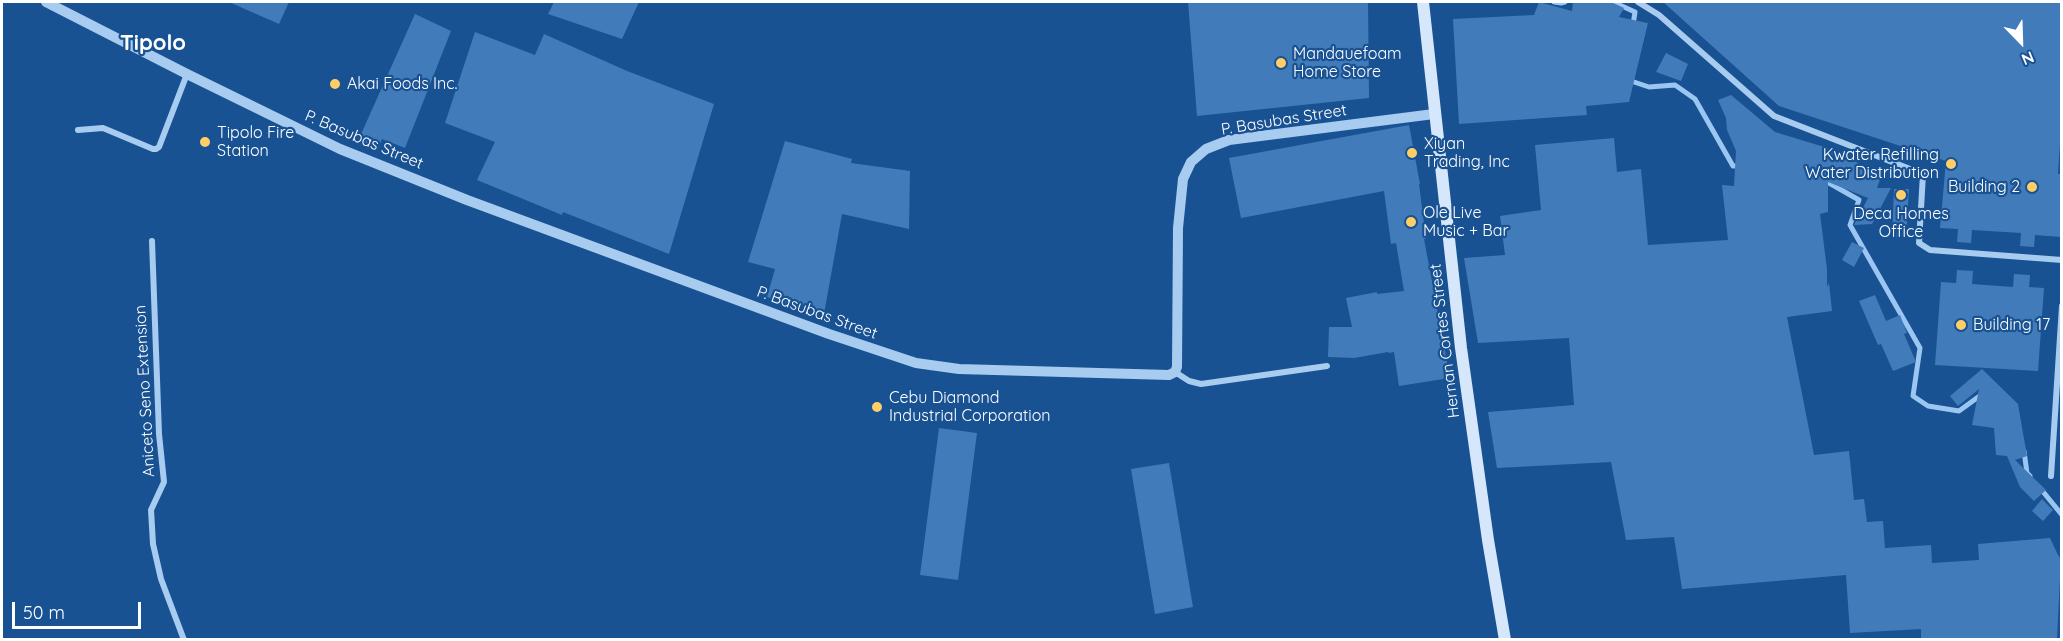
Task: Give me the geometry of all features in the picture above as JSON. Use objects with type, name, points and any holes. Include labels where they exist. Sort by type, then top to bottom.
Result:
[{"type":"main road","name":"Hernan Cortes Street","points":[[1423,2],[1434,114],[1476,456],[1505,639]]},
{"type":"street","name":"P. Basubas Street","points":[[46,2],[340,149],[468,200],[829,334],[916,363],[959,369],[1169,375],[1175,372],[1177,367],[1178,228],[1183,179],[1191,162],[1206,149],[1229,140],[1434,114]]},
{"type":"street","points":[[1638,2],[1659,15],[1774,116],[1923,174],[1919,243],[1930,250],[2061,260]]},
{"type":"street","points":[[78,130],[103,128],[156,149],[159,147],[187,74]]},
{"type":"street","name":"Aniceto Seno Extension","points":[[152,241],[159,434],[164,482],[151,510],[153,544],[161,579],[184,639]]},
{"type":"street","points":[[2051,476],[2061,306]]},
{"type":"street","points":[[1175,372],[1190,381],[1201,384],[1328,366]]},
{"type":"building","points":[[229,2],[289,2],[279,24]]},
{"type":"building","points":[[554,2],[639,2],[622,39],[548,14]]},
{"type":"building","name":"Mandauefoam Home Store","points":[[1188,2],[1368,2],[1369,98],[1197,116]]},
{"type":"building","points":[[1539,2],[1572,11],[1573,2],[1611,2],[1624,8],[1619,17],[1648,23],[1629,102],[1586,106],[1587,115],[1459,124],[1453,19],[1534,15]]},
{"type":"building","points":[[1663,2],[2061,2],[2061,128],[2058,174],[2061,174],[2061,237],[2035,235],[2034,247],[2020,246],[2021,233],[1972,230],[1971,243],[1957,242],[1958,229],[1940,228],[1946,161],[1779,106]]},
{"type":"building","points":[[415,14],[451,31],[405,148],[382,139],[377,151],[357,143]]},
{"type":"building","points":[[475,32],[535,55],[544,34],[627,71],[714,104],[669,254],[563,212],[562,215],[477,180],[495,142],[445,123]]},
{"type":"building","points":[[1666,53],[1688,64],[1681,81],[1656,72]]},
{"type":"building","points":[[1731,95],[1775,132],[1834,150],[1858,163],[1856,166],[1881,176],[1877,188],[1891,188],[1872,224],[1854,225],[1868,198],[1828,182],[1828,212],[1820,214],[1827,287],[1829,283],[1832,311],[1787,317],[1814,455],[1849,451],[1854,500],[1864,499],[1867,522],[1883,521],[1885,548],[1931,545],[1932,563],[1979,560],[1978,544],[2050,538],[2061,559],[2057,639],[1921,639],[1921,629],[1850,633],[1846,575],[1682,589],[1674,537],[1626,540],[1611,462],[1497,468],[1488,412],[1574,405],[1569,338],[1478,343],[1464,258],[1505,255],[1500,216],[1541,210],[1535,145],[1614,138],[1617,172],[1641,169],[1648,245],[1728,240],[1722,185],[1734,186],[1736,151],[1718,100]]},
{"type":"building","points":[[1409,125],[1420,184],[1426,239],[1424,239],[1450,378],[1399,386],[1394,352],[1354,358],[1328,357],[1329,327],[1352,327],[1346,298],[1377,292],[1377,294],[1404,291],[1396,243],[1391,244],[1384,191],[1241,218],[1229,158]]},
{"type":"building","points":[[785,141],[852,159],[851,163],[910,171],[909,229],[842,214],[824,314],[767,297],[775,269],[748,262]]},
{"type":"building","points":[[1894,189],[1909,189],[1906,238],[1892,237]]},
{"type":"building","points":[[1852,242],[1864,248],[1854,267],[1842,260]]},
{"type":"building","points":[[1957,270],[1973,271],[1972,284],[2013,287],[2014,274],[2030,275],[2029,287],[2044,288],[2038,371],[1935,365],[1941,282],[1956,283]]},
{"type":"building","points":[[1875,295],[1886,321],[1900,315],[1907,333],[1904,334],[1916,362],[1893,371],[1881,344],[1878,345],[1859,301]]},
{"type":"building","points":[[1982,369],[2018,404],[2027,456],[2015,460],[2046,490],[2034,501],[2020,487],[2007,456],[1996,455],[1994,428],[1972,425],[1979,389],[1958,406],[1950,396]]},
{"type":"building","points":[[939,428],[977,433],[958,580],[920,575]]},
{"type":"building","points":[[1169,463],[1193,607],[1155,614],[1131,469]]},
{"type":"building","points":[[2042,499],[2053,510],[2043,521],[2032,511]]},
{"type":"waterway","points":[[1554,2],[1565,2]]},
{"type":"waterway","points":[[1613,2],[1635,12],[1633,25]]},
{"type":"waterway","points":[[1628,80],[1649,87],[1675,85],[1695,99],[1733,166],[1742,166]]},
{"type":"waterway","points":[[1822,179],[1859,200],[1850,225],[1920,348],[1913,396],[1928,406],[1959,411],[1981,395]]},
{"type":"waterway","points":[[2024,451],[2027,473],[2030,476]]},
{"type":"waterway","points":[[2040,488],[2062,515]]},
{"type":"place","name":"Mandauefoam Home Store","points":[[1281,63]]},
{"type":"place","name":"Akai Foods Inc.","points":[[335,84]]},
{"type":"place","name":"Tipolo Fire Station","points":[[205,142]]},
{"type":"place","name":"Xiyan Trading, Inc","points":[[1412,153]]},
{"type":"place","name":"Kwater Refilling Water Distribution","points":[[1951,164]]},
{"type":"place","name":"Building 2","points":[[2032,187]]},
{"type":"place","name":"Deca Homes Office","points":[[1901,195]]},
{"type":"place","name":"Ole Live Music + Bar","points":[[1411,222]]},
{"type":"place","name":"Building 17","points":[[1961,325]]},
{"type":"place","name":"Cebu Diamond Industrial Corporation","points":[[877,407]]},
{"type":"district","name":"Tipolo","points":[[153,43]]}]
